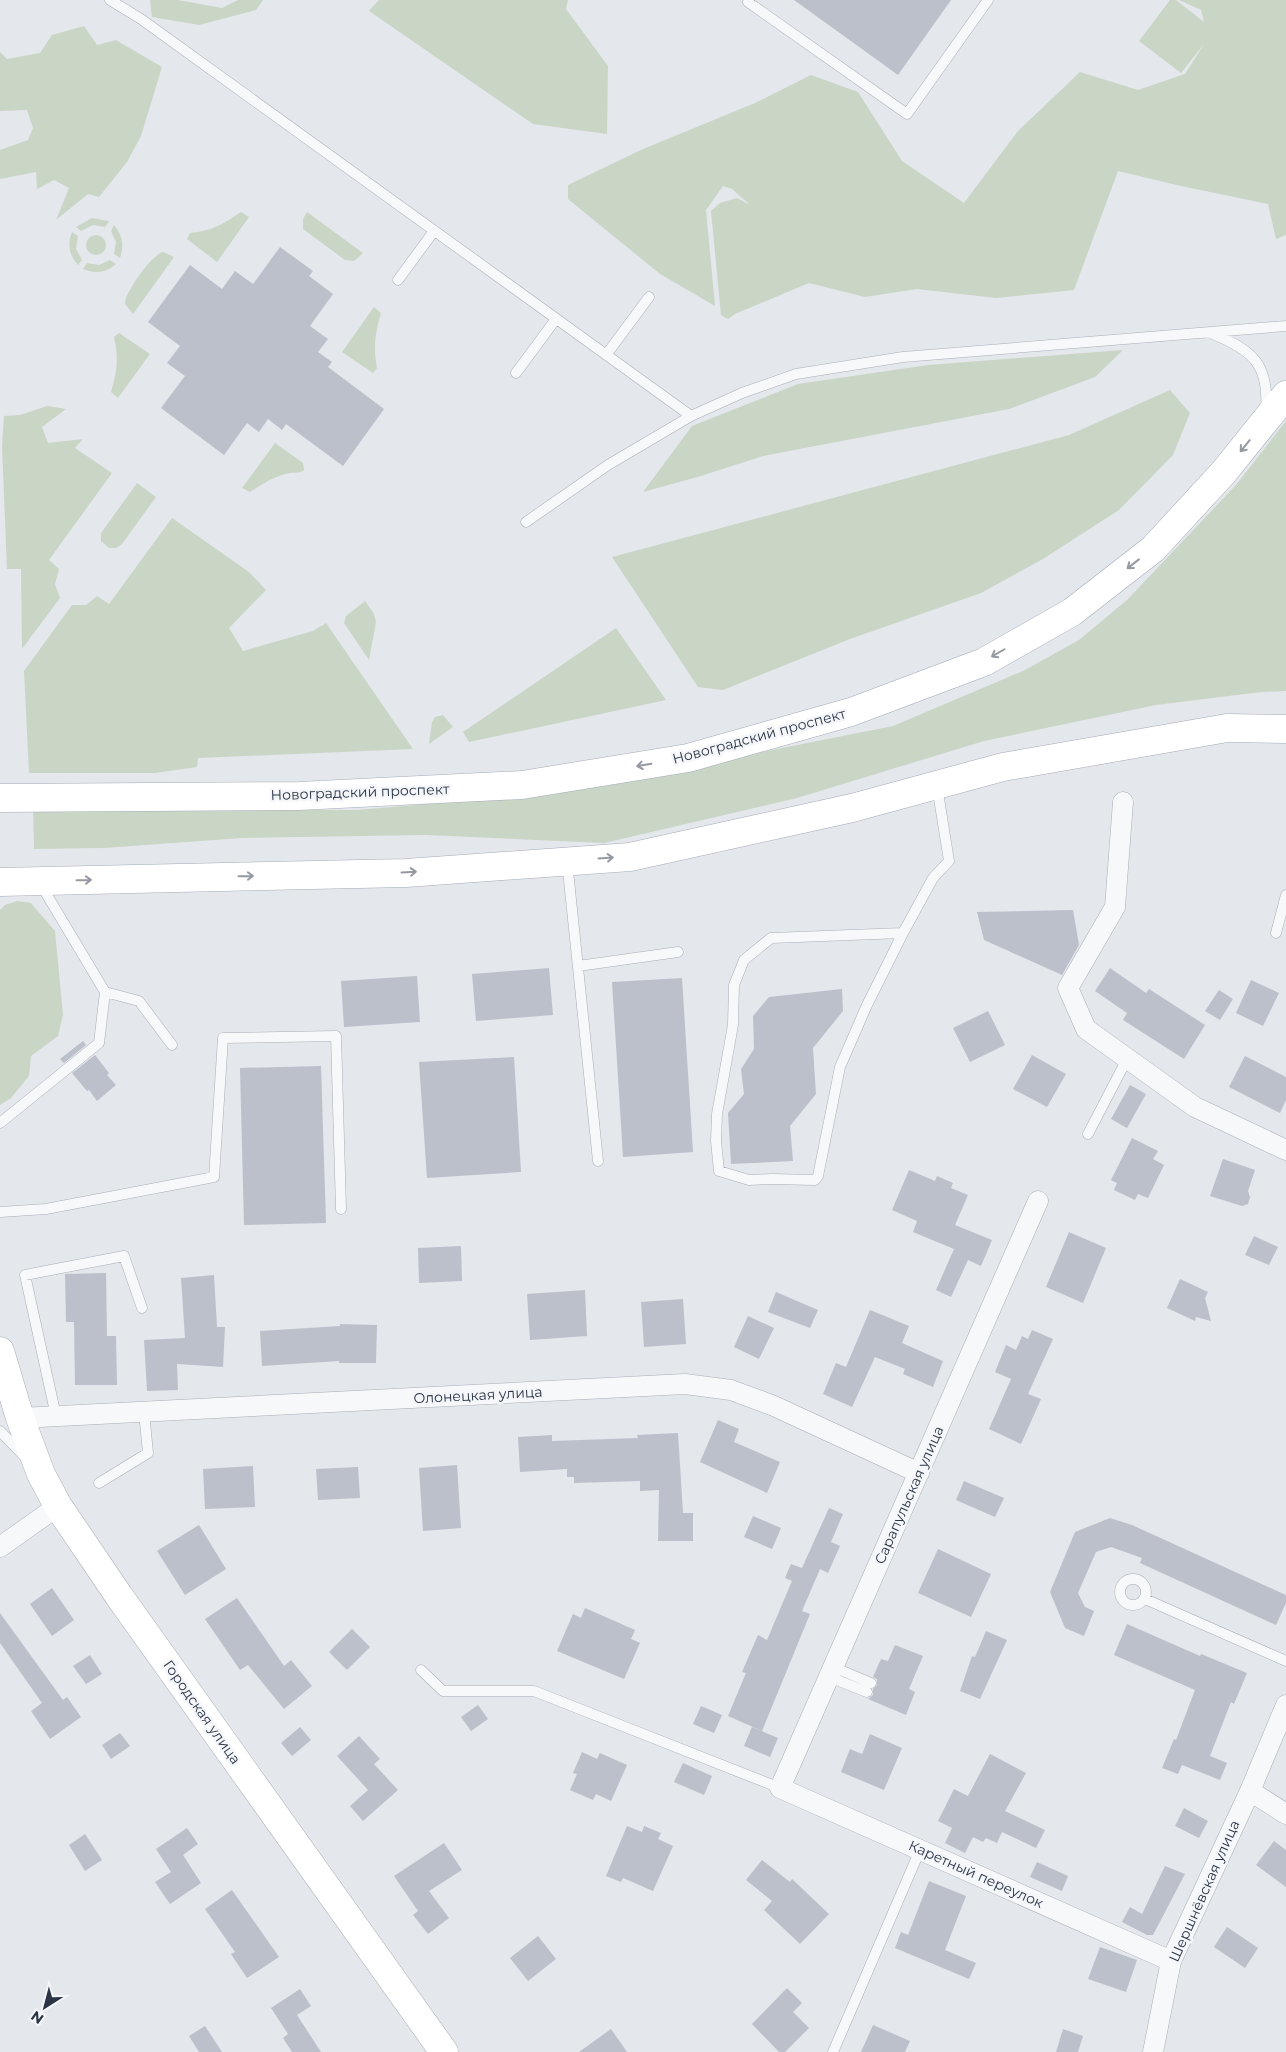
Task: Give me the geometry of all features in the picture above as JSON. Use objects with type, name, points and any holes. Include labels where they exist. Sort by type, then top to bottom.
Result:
[{"type":"main road","name":"Новоградский проспект","points":[[0,798],[299,796],[522,785],[688,758],[852,712],[984,662],[1072,612],[1153,549],[1223,473],[1286,395]]},
{"type":"main road","points":[[0,882],[406,873],[630,857],[852,808],[1003,767],[1227,728],[1286,729]]},
{"type":"main road","name":"Городская улица","points":[[0,1351],[10,1424],[58,1506],[119,1596],[444,2052]]},
{"type":"street","points":[[1123,802],[1115,907],[1068,988],[1086,1029],[1195,1107],[1286,1150]]},
{"type":"street","name":"Сарапульская улица","points":[[780,1788],[1038,1201]]},
{"type":"street","name":"Олонецкая улица","points":[[10,1424],[56,1416],[685,1384],[731,1390],[774,1406],[919,1473]]},
{"type":"street","points":[[0,1547],[58,1506]]},
{"type":"street","name":"Шершнёвская улица","points":[[1153,2052],[1172,1961],[1250,1791],[1286,1705]]},
{"type":"street","name":"Каретный переулок","points":[[780,1788],[1172,1961]]},
{"type":"street","points":[[1250,1791],[1286,1814]]},
{"type":"lane","points":[[110,0],[141,19],[690,416]]},
{"type":"lane","points":[[749,0],[748,2],[907,114],[988,0]]},
{"type":"lane","points":[[398,280],[434,231]]},
{"type":"lane","points":[[606,355],[649,297]]},
{"type":"lane","points":[[516,373],[556,319]]},
{"type":"lane","points":[[526,522],[608,465],[690,416],[742,393],[796,374],[903,357],[1286,326]]},
{"type":"lane","points":[[1209,332],[1234,342],[1255,358],[1261,370],[1267,391],[1265,421]]},
{"type":"lane","points":[[903,932],[771,938],[744,960],[734,986],[733,1025],[716,1114],[719,1171],[749,1180],[815,1180],[818,1176],[840,1067],[903,932],[933,878],[949,861],[937,785]]},
{"type":"lane","points":[[566,861],[598,1161]]},
{"type":"lane","points":[[0,1123],[99,1043],[105,992],[39,881]]},
{"type":"lane","points":[[1276,933],[1286,894]]},
{"type":"lane","points":[[578,966],[678,952]]},
{"type":"lane","points":[[105,992],[139,1001],[172,1045]]},
{"type":"lane","points":[[0,1212],[46,1209],[214,1177],[223,1038],[336,1036],[341,1209]]},
{"type":"lane","points":[[1088,1134],[1127,1059]]},
{"type":"lane","points":[[56,1416],[25,1275],[124,1256],[142,1308]]},
{"type":"lane","points":[[99,1483],[148,1453],[144,1412]]},
{"type":"lane","points":[[1145,1599],[1286,1661]]},
{"type":"lane","points":[[421,1670],[443,1692],[534,1691],[780,1788]]},
{"type":"lane","points":[[831,1672],[869,1688]]},
{"type":"lane","points":[[833,2052],[920,1850]]},
{"type":"green space","points":[[150,0],[178,0],[222,8],[238,0],[263,0],[256,10],[199,25],[152,17]]},
{"type":"green space","points":[[379,0],[568,0],[566,9],[608,66],[607,134],[533,124],[369,11]]},
{"type":"green space","points":[[1170,0],[1176,0],[1204,22],[1201,10],[1179,0],[1286,0],[1286,235],[1276,239],[1268,204],[1118,171],[1074,290],[996,298],[917,289],[865,297],[809,283],[735,314],[728,319],[721,315],[711,211],[720,203],[737,198],[750,205],[732,189],[723,186],[706,210],[715,306],[660,274],[568,199],[568,185],[643,149],[755,103],[811,75],[858,92],[902,161],[964,203],[1018,131],[1080,72],[1138,90],[1185,74],[1204,44],[1181,73],[1139,41]]},
{"type":"green space","points":[[84,26],[97,45],[116,40],[162,67],[141,136],[127,162],[99,197],[88,194],[56,220],[69,188],[54,180],[37,189],[36,172],[0,179],[0,150],[28,140],[33,128],[27,110],[0,111],[0,52],[7,59],[40,53],[52,35]]},
{"type":"green space","points":[[241,212],[249,217],[217,262],[187,239],[190,233],[205,231]]},
{"type":"green space","points":[[307,212],[363,253],[354,261],[345,260],[303,229],[303,219]]},
{"type":"green space","points":[[92,218],[109,221],[105,227],[93,225],[81,231],[76,227]]},
{"type":"green space","points":[[114,225],[122,241],[120,258],[114,254],[116,242],[111,231]]},
{"type":"green space","points":[[72,232],[78,236],[76,249],[82,260],[78,265],[70,250]]},
{"type":"green space","points":[[96,235],[103,238],[106,245],[103,252],[96,255],[89,252],[86,245],[89,238]]},
{"type":"green space","points":[[163,252],[174,257],[133,314],[125,304],[129,292],[146,267],[158,254]]},
{"type":"green space","points":[[110,260],[116,264],[104,271],[92,272],[83,269],[87,263],[99,265]]},
{"type":"green space","points":[[374,307],[381,313],[375,341],[377,368],[373,373],[342,352]]},
{"type":"green space","points":[[119,333],[150,354],[118,398],[111,392],[117,365],[114,337]]},
{"type":"green space","points":[[1123,350],[1095,377],[1009,409],[763,456],[643,492],[692,426],[798,384],[928,365]]},
{"type":"green space","points":[[1170,390],[1190,413],[1173,455],[1119,510],[1043,559],[981,593],[850,639],[723,690],[698,687],[612,557],[1069,435]]},
{"type":"green space","points":[[47,406],[66,409],[42,427],[48,443],[83,439],[75,448],[112,473],[49,560],[59,569],[55,584],[60,598],[22,649],[21,569],[7,569],[2,446],[4,416],[20,415]]},
{"type":"green space","points":[[1286,421],[1286,691],[1261,692],[1156,705],[984,741],[797,798],[604,843],[426,835],[242,838],[104,848],[34,849],[33,810],[357,810],[461,801],[596,785],[893,726],[1023,671],[1079,640],[1127,600],[1236,485]]},
{"type":"green space","points":[[275,443],[303,463],[304,470],[279,476],[250,492],[242,488]]},
{"type":"green space","points":[[137,483],[156,497],[122,544],[116,548],[109,548],[101,541],[101,533]]},
{"type":"green space","points":[[172,518],[249,572],[266,590],[229,628],[243,651],[313,631],[326,623],[413,749],[198,758],[197,767],[155,773],[29,773],[24,671],[72,605],[86,605],[97,596],[109,604]]},
{"type":"green space","points":[[365,601],[374,614],[376,622],[369,660],[344,623],[346,616]]},
{"type":"green space","points":[[616,628],[666,700],[469,742],[463,732]]},
{"type":"green space","points":[[443,715],[453,727],[429,744],[432,722],[435,717]]},
{"type":"green space","points":[[17,901],[31,903],[55,931],[63,1015],[58,1036],[31,1056],[29,1076],[11,1098],[0,1105],[0,910],[5,905]]},
{"type":"building","points":[[794,0],[951,0],[898,75]]},
{"type":"building","points":[[280,247],[313,271],[309,276],[333,294],[310,326],[328,339],[318,352],[332,362],[328,367],[384,409],[343,466],[286,424],[282,430],[268,419],[259,432],[247,423],[224,455],[161,408],[185,376],[167,363],[180,346],[148,322],[190,265],[222,289],[235,271],[253,284]]},
{"type":"building","points":[[1073,910],[1079,945],[1062,975],[984,940],[977,912]]},
{"type":"building","points":[[549,968],[553,1015],[476,1021],[472,974]]},
{"type":"building","points":[[1110,968],[1146,993],[1149,989],[1205,1025],[1184,1059],[1123,1020],[1127,1013],[1095,991]]},
{"type":"building","points":[[417,976],[420,1022],[344,1027],[341,981]]},
{"type":"building","points":[[682,978],[693,1152],[623,1157],[612,982]]},
{"type":"building","points":[[1251,980],[1279,993],[1263,1026],[1236,1013]]},
{"type":"building","points":[[842,989],[843,1011],[813,1048],[816,1094],[790,1126],[793,1161],[731,1164],[728,1113],[744,1094],[741,1069],[754,1049],[753,1016],[769,997]]},
{"type":"building","points":[[1219,990],[1233,999],[1220,1020],[1205,1011]]},
{"type":"building","points":[[988,1011],[1005,1045],[970,1062],[953,1028]]},
{"type":"building","points":[[83,1041],[86,1045],[64,1063],[60,1059]]},
{"type":"building","points":[[95,1055],[109,1073],[107,1075],[116,1085],[97,1101],[72,1073]]},
{"type":"building","points":[[1032,1055],[1066,1074],[1047,1107],[1013,1089]]},
{"type":"building","points":[[1245,1056],[1286,1077],[1286,1100],[1280,1113],[1229,1087]]},
{"type":"building","points":[[514,1057],[521,1172],[427,1178],[419,1062]]},
{"type":"building","points":[[321,1066],[326,1223],[244,1225],[240,1068]]},
{"type":"building","points":[[1130,1085],[1146,1094],[1127,1128],[1111,1119]]},
{"type":"building","points":[[1132,1138],[1158,1151],[1153,1159],[1164,1165],[1148,1198],[1138,1194],[1135,1200],[1114,1190],[1117,1183],[1111,1180]]},
{"type":"building","points":[[1223,1159],[1255,1170],[1248,1191],[1250,1197],[1248,1204],[1242,1206],[1210,1196]]},
{"type":"building","points":[[909,1170],[935,1181],[937,1176],[953,1183],[951,1188],[968,1195],[955,1225],[992,1240],[981,1266],[968,1260],[951,1297],[936,1290],[954,1249],[913,1232],[917,1221],[892,1210]]},
{"type":"building","points":[[1069,1232],[1106,1248],[1083,1303],[1046,1287]]},
{"type":"building","points":[[1254,1236],[1278,1247],[1269,1265],[1245,1255]]},
{"type":"building","points":[[461,1246],[462,1281],[419,1283],[418,1248]]},
{"type":"building","points":[[106,1273],[107,1336],[116,1336],[117,1385],[75,1385],[74,1322],[66,1322],[65,1274]]},
{"type":"building","points":[[214,1275],[217,1327],[225,1327],[223,1367],[177,1364],[178,1390],[147,1391],[144,1340],[185,1338],[181,1278]]},
{"type":"building","points":[[1180,1279],[1208,1292],[1205,1298],[1211,1321],[1196,1317],[1195,1321],[1167,1308]]},
{"type":"building","points":[[585,1290],[587,1336],[530,1340],[527,1294]]},
{"type":"building","points":[[776,1292],[818,1310],[810,1328],[768,1312]]},
{"type":"building","points":[[683,1299],[686,1344],[644,1347],[641,1302]]},
{"type":"building","points":[[870,1310],[909,1326],[902,1343],[943,1361],[933,1387],[903,1374],[905,1369],[875,1357],[852,1407],[823,1394],[836,1363],[846,1367]]},
{"type":"building","points":[[748,1316],[774,1328],[759,1359],[734,1347]]},
{"type":"building","points":[[340,1324],[377,1325],[376,1363],[339,1363],[339,1361],[262,1366],[260,1331],[340,1326]]},
{"type":"building","points":[[1032,1330],[1053,1339],[1028,1394],[1041,1399],[1021,1444],[989,1429],[1011,1379],[995,1372],[1006,1345],[1016,1350],[1022,1336],[1028,1339]]},
{"type":"building","points":[[718,1420],[739,1429],[734,1442],[780,1462],[767,1493],[700,1462]]},
{"type":"building","points":[[678,1433],[683,1513],[693,1513],[693,1541],[658,1541],[659,1490],[640,1491],[640,1481],[574,1483],[574,1477],[567,1477],[567,1469],[520,1472],[518,1437],[552,1435],[552,1441],[638,1438],[637,1435]]},
{"type":"building","points":[[457,1465],[461,1528],[423,1531],[419,1468]]},
{"type":"building","points":[[253,1466],[255,1507],[205,1509],[203,1469]]},
{"type":"building","points":[[358,1467],[360,1498],[318,1500],[316,1469]]},
{"type":"building","points":[[964,1481],[1004,1498],[995,1517],[956,1500]]},
{"type":"building","points":[[829,1508],[843,1514],[831,1542],[840,1546],[828,1573],[820,1569],[802,1611],[810,1614],[762,1731],[728,1716],[746,1673],[742,1672],[758,1635],[767,1640],[792,1581],[785,1578],[791,1564],[802,1568]]},
{"type":"building","points":[[753,1516],[781,1528],[772,1549],[744,1537]]},
{"type":"building","points":[[1110,1518],[1132,1525],[1286,1595],[1286,1603],[1276,1625],[1140,1563],[1142,1558],[1111,1547],[1096,1552],[1078,1593],[1085,1607],[1094,1611],[1084,1636],[1065,1628],[1050,1592],[1075,1532]]},
{"type":"building","points":[[199,1525],[226,1569],[185,1595],[157,1551]]},
{"type":"building","points":[[938,1549],[991,1574],[971,1617],[918,1593]]},
{"type":"building","points":[[52,1588],[74,1620],[52,1636],[30,1604]]},
{"type":"building","points":[[237,1598],[284,1666],[291,1660],[312,1686],[284,1709],[248,1665],[240,1670],[205,1619]]},
{"type":"building","points":[[585,1608],[635,1630],[631,1639],[640,1643],[624,1679],[557,1651],[573,1614],[581,1618]]},
{"type":"building","points":[[0,1613],[63,1700],[67,1697],[81,1717],[50,1739],[31,1711],[42,1703],[0,1643]]},
{"type":"building","points":[[1127,1624],[1200,1656],[1201,1654],[1247,1673],[1234,1704],[1231,1702],[1210,1756],[1227,1763],[1220,1780],[1182,1765],[1178,1774],[1162,1768],[1174,1739],[1176,1740],[1195,1690],[1114,1655]]},
{"type":"building","points":[[352,1629],[370,1647],[347,1670],[329,1652]]},
{"type":"building","points":[[986,1631],[1007,1640],[980,1699],[960,1691],[972,1656],[975,1657]]},
{"type":"building","points":[[895,1645],[923,1656],[909,1689],[915,1692],[906,1715],[868,1699],[873,1695],[873,1689],[877,1685],[877,1679],[873,1677],[881,1659],[888,1661]]},
{"type":"building","points":[[90,1655],[102,1674],[86,1684],[73,1666]]},
{"type":"building","points":[[478,1705],[488,1719],[471,1731],[461,1717]]},
{"type":"building","points":[[701,1706],[722,1715],[714,1733],[693,1724]]},
{"type":"building","points":[[300,1727],[311,1740],[292,1756],[281,1743]]},
{"type":"building","points":[[752,1727],[778,1738],[770,1757],[744,1746]]},
{"type":"building","points":[[120,1733],[130,1746],[111,1759],[102,1745]]},
{"type":"building","points":[[870,1734],[902,1748],[884,1790],[841,1772],[850,1749],[862,1754]]},
{"type":"building","points":[[359,1736],[380,1759],[374,1764],[398,1790],[363,1821],[350,1806],[368,1790],[337,1756]]},
{"type":"building","points":[[582,1752],[597,1759],[600,1753],[627,1765],[611,1801],[596,1794],[593,1800],[570,1790],[577,1774],[573,1773]]},
{"type":"building","points":[[990,1754],[1026,1773],[1005,1811],[1045,1830],[1036,1848],[1002,1832],[997,1843],[986,1838],[983,1842],[973,1837],[965,1853],[945,1843],[952,1828],[938,1821],[954,1789],[968,1796]]},
{"type":"building","points":[[683,1763],[712,1776],[704,1795],[674,1782]]},
{"type":"building","points":[[1184,1808],[1208,1821],[1199,1838],[1175,1826]]},
{"type":"building","points":[[627,1826],[642,1832],[644,1826],[661,1833],[658,1839],[673,1846],[653,1891],[623,1878],[621,1882],[606,1876]]},
{"type":"building","points":[[187,1828],[198,1844],[183,1855],[201,1883],[170,1904],[155,1882],[171,1872],[156,1849]]},
{"type":"building","points":[[85,1834],[102,1860],[85,1871],[69,1845]]},
{"type":"building","points":[[1274,1841],[1286,1850],[1286,1887],[1256,1865]]},
{"type":"building","points":[[444,1843],[462,1870],[429,1891],[449,1918],[428,1934],[413,1915],[418,1911],[394,1876]]},
{"type":"building","points":[[762,1860],[790,1882],[792,1879],[829,1914],[800,1944],[764,1910],[772,1901],[746,1880]]},
{"type":"building","points":[[1037,1862],[1068,1876],[1062,1891],[1030,1877]]},
{"type":"building","points":[[1165,1866],[1185,1874],[1153,1935],[1147,1935],[1122,1922],[1130,1907],[1142,1914]]},
{"type":"building","points":[[929,1881],[966,1896],[945,1950],[976,1963],[969,1979],[895,1948],[901,1932],[908,1935]]},
{"type":"building","points":[[232,1890],[279,1957],[247,1978],[231,1954],[235,1952],[205,1909]]},
{"type":"building","points":[[1227,1927],[1258,1948],[1245,1968],[1214,1947]]},
{"type":"building","points":[[538,1936],[556,1959],[528,1981],[510,1958]]},
{"type":"building","points":[[1100,1947],[1137,1960],[1126,1992],[1088,1979]]},
{"type":"building","points":[[787,1988],[802,2003],[793,2012],[809,2028],[785,2052],[779,2052],[752,2024]]},
{"type":"building","points":[[300,1989],[311,2006],[297,2015],[321,2052],[292,2052],[283,2038],[288,2034],[271,2008]]},
{"type":"building","points":[[873,2025],[910,2041],[905,2052],[861,2052]]},
{"type":"building","points":[[205,2026],[222,2052],[199,2052],[189,2036]]},
{"type":"building","points":[[611,2029],[627,2052],[579,2052]]},
{"type":"building","points":[[1063,2029],[1083,2036],[1078,2052],[1056,2052]]}]
